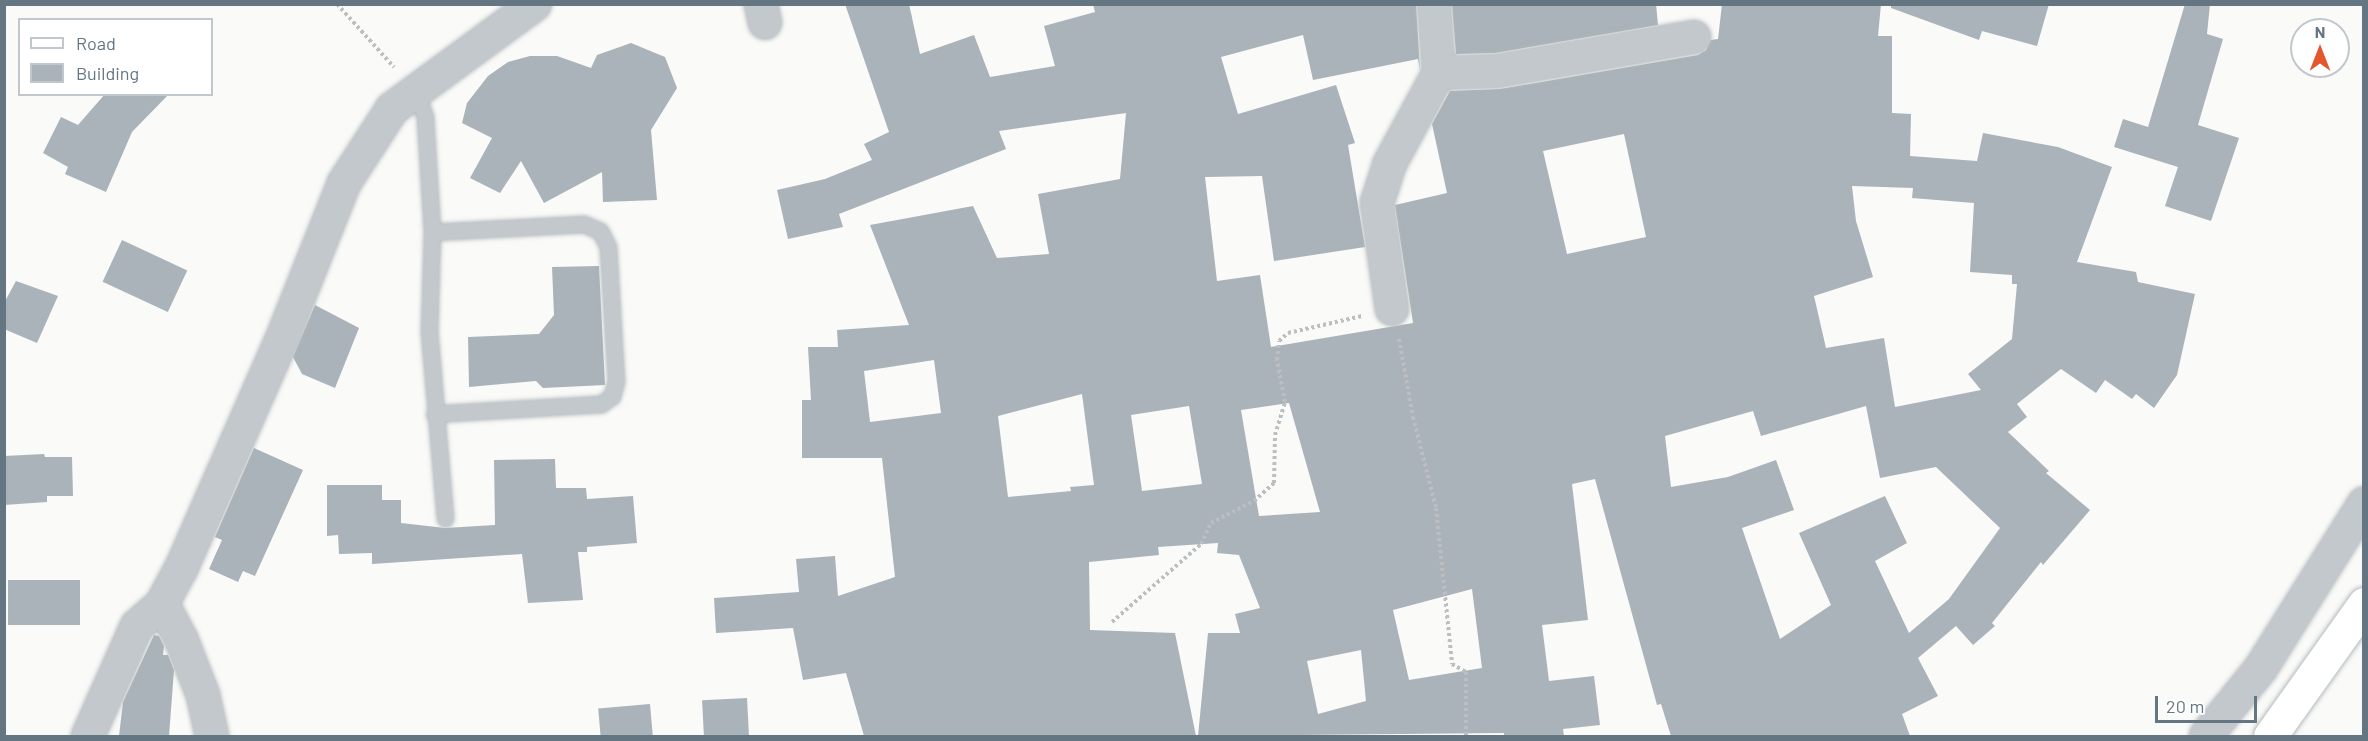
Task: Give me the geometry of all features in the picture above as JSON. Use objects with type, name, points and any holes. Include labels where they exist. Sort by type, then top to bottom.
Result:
[{"type":"main road","points":[[2270,736],[2364,604]]},
{"type":"street","points":[[88,736],[137,626],[162,604],[284,334],[344,183],[392,109],[415,89],[536,4]]},
{"type":"street","points":[[1392,309],[1377,203],[1380,183],[1439,73],[1434,4]]},
{"type":"street","points":[[1439,73],[1497,71],[1694,37]]},
{"type":"street","points":[[2206,736],[2261,668],[2364,504]]},
{"type":"street","points":[[162,604],[181,639],[203,694],[212,736]]},
{"type":"lane","points":[[415,89],[425,117],[432,232],[429,331],[434,414],[445,518]]},
{"type":"lane","points":[[432,232],[584,224],[600,231],[608,247],[616,381],[612,396],[601,404],[434,414]]},
{"type":"path","points":[[337,4],[415,89]]},
{"type":"path","points":[[1112,622],[1201,544],[1211,523],[1254,501],[1274,483],[1275,435],[1285,402],[1277,360],[1278,341],[1288,333],[1392,309],[1413,417],[1436,507],[1452,664],[1466,672],[1466,736]]},
{"type":"building","points":[[845,4],[909,4],[920,54],[974,35],[990,77],[1055,66],[1044,26],[1095,12],[1093,4],[1416,4],[1420,70],[1418,59],[1313,80],[1303,35],[1221,57],[1238,114],[1336,85],[1355,143],[1348,145],[1365,247],[1274,261],[1262,176],[1205,177],[1217,281],[1260,275],[1271,347],[1413,323],[1395,205],[1447,193],[1432,124],[1450,91],[1500,89],[1698,55],[1706,50],[1711,40],[1718,39],[1722,4],[1881,4],[1878,36],[1892,36],[1892,113],[1911,114],[1910,156],[1977,161],[1983,133],[2058,147],[2112,167],[2077,262],[2136,272],[2138,282],[2195,294],[2177,375],[2154,408],[2136,394],[2132,399],[2105,380],[2096,393],[2061,369],[2017,404],[2027,417],[2008,432],[2049,471],[2046,473],[2090,510],[2043,565],[2041,562],[1992,623],[1995,626],[1973,645],[1956,626],[1918,658],[1938,696],[1902,714],[1910,736],[1671,736],[1661,704],[1657,705],[1595,479],[1572,484],[1588,620],[1542,625],[1549,681],[1594,676],[1600,725],[1563,729],[1564,736],[1504,736],[1504,733],[1198,736],[1208,633],[1240,633],[1235,614],[1260,608],[1239,555],[1217,553],[1218,543],[1158,547],[1159,555],[1089,562],[1090,630],[1175,633],[1196,736],[864,736],[846,673],[803,680],[793,628],[716,633],[714,598],[799,592],[796,559],[835,556],[838,596],[895,577],[882,458],[802,458],[802,400],[811,400],[808,347],[838,347],[837,330],[909,325],[870,225],[973,206],[997,258],[1049,254],[1038,194],[1120,179],[1126,113],[999,131],[1006,149],[839,214],[843,227],[788,239],[777,190],[825,179],[872,160],[864,144],[889,132]],"holes":[[[1624,134],[1646,237],[1567,254],[1543,151]],[[1852,186],[1913,188],[1912,198],[1974,203],[1970,272],[2012,275],[2012,284],[2017,284],[2012,339],[1968,374],[1981,390],[1895,407],[1884,338],[1826,348],[1814,296],[1873,277],[1856,221]],[[934,360],[941,413],[870,422],[864,371]],[[1082,394],[1094,485],[1070,487],[1071,491],[1008,497],[998,416]],[[1289,403],[1320,512],[1259,516],[1241,410]],[[1189,406],[1202,484],[1142,491],[1131,415]],[[1866,406],[1880,478],[1936,467],[2000,528],[1949,599],[1909,633],[1875,561],[1907,543],[1885,496],[1799,533],[1831,605],[1780,639],[1742,528],[1794,510],[1776,460],[1728,477],[1671,487],[1665,436],[1753,411],[1761,436]],[[1472,589],[1482,668],[1409,680],[1393,610]],[[1361,650],[1366,701],[1318,714],[1307,661]]]},
{"type":"building","points":[[1452,4],[1656,4],[1658,25],[1495,53],[1456,54]]},
{"type":"building","points":[[1891,4],[2049,4],[2037,46],[1982,31],[1979,40],[1891,8]]},
{"type":"building","points":[[2185,4],[2210,4],[2207,34],[2223,39],[2198,125],[2239,138],[2211,221],[2165,206],[2178,167],[2114,147],[2123,119],[2148,127]]},
{"type":"building","points":[[631,43],[665,57],[677,88],[651,130],[657,200],[603,202],[602,172],[544,203],[521,161],[500,193],[470,178],[492,138],[462,123],[467,103],[488,76],[508,62],[530,56],[557,56],[591,68],[597,55]]},
{"type":"building","points":[[103,96],[167,96],[132,132],[106,192],[65,174],[68,167],[43,153],[61,117],[78,125]]},
{"type":"building","points":[[122,240],[187,270],[168,312],[103,282]]},
{"type":"building","points":[[599,266],[605,385],[543,388],[536,381],[469,387],[468,337],[539,334],[554,315],[552,267]]},
{"type":"building","points":[[16,281],[58,296],[37,343],[4,329],[4,303]]},
{"type":"building","points":[[315,305],[359,328],[335,388],[302,374],[293,357]]},
{"type":"building","points":[[254,448],[303,470],[255,576],[243,571],[238,582],[209,569],[222,540],[215,537]]},
{"type":"building","points":[[44,454],[45,457],[72,457],[73,496],[47,496],[47,502],[4,505],[4,456]]},
{"type":"building","points":[[555,459],[556,488],[586,488],[587,499],[633,496],[637,543],[587,547],[587,552],[578,552],[583,600],[528,603],[522,554],[372,564],[372,553],[339,554],[338,535],[327,536],[327,485],[382,485],[382,500],[401,500],[401,523],[445,528],[495,525],[494,460]]},
{"type":"building","points":[[8,580],[80,580],[80,625],[8,625]]},
{"type":"building","points":[[154,635],[159,636],[164,646],[163,655],[168,655],[174,670],[169,736],[119,736],[123,702]]},
{"type":"building","points":[[747,698],[749,736],[704,736],[702,700]]},
{"type":"building","points":[[650,704],[653,736],[601,736],[598,709]]}]
